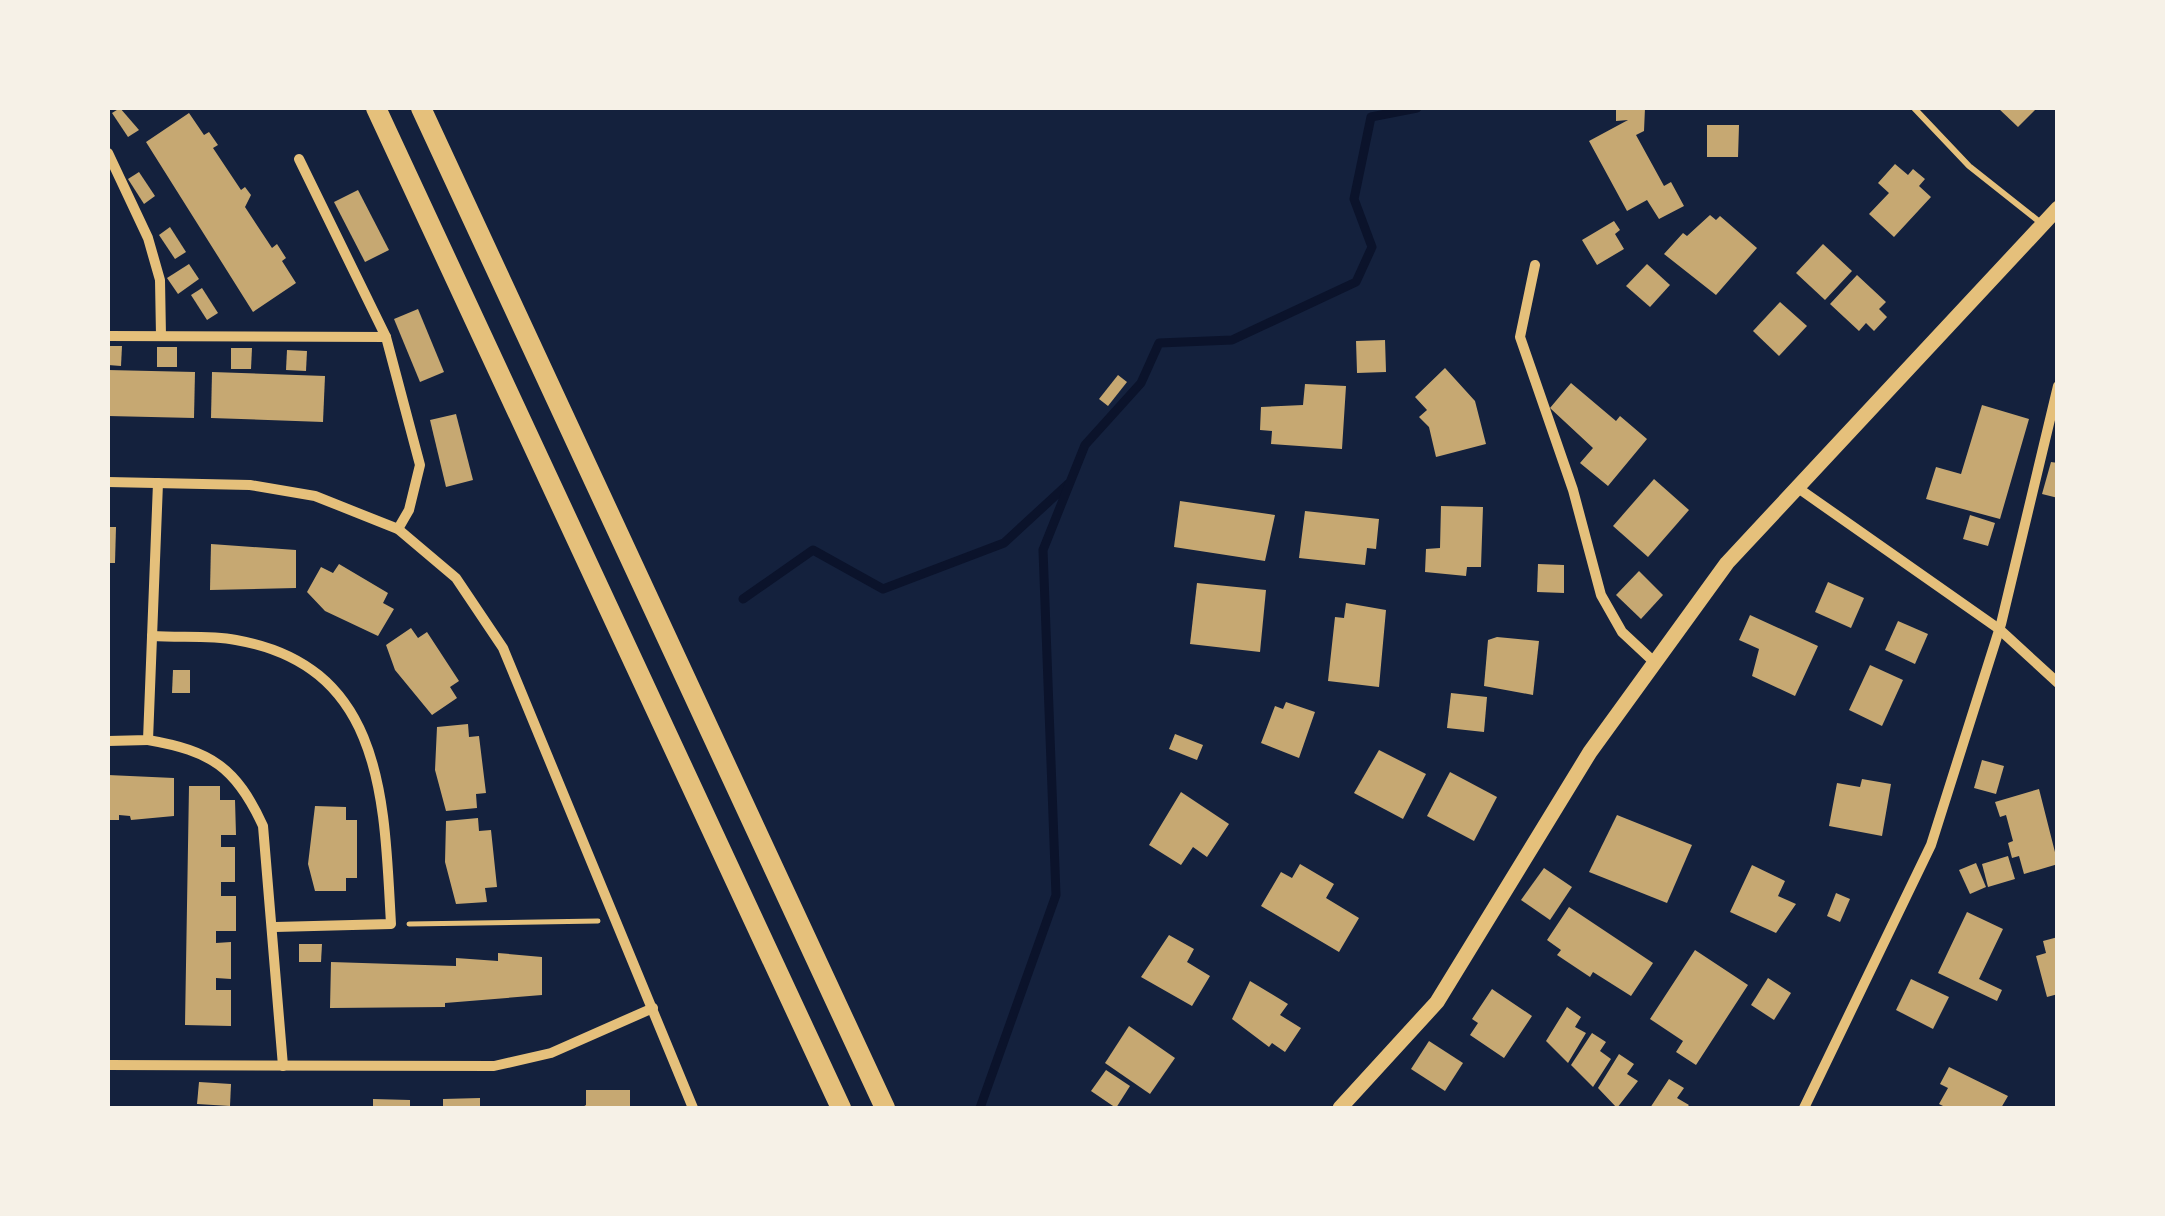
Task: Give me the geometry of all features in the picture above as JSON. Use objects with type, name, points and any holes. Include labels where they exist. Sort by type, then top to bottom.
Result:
[{"type":"highway","points":[[376,108],[841,1108]]},
{"type":"highway","points":[[421,108],[885,1108]]},
{"type":"street","points":[[108,152],[148,238],[160,280],[162,336]]},
{"type":"street","points":[[299,159],[386,337],[420,465],[410,510],[398,530]]},
{"type":"street","points":[[1340,1108],[1437,1002],[1464,952],[1652,660],[1726,563],[2058,208]]},
{"type":"street","points":[[1534,265],[1520,337],[1572,490],[1601,595],[1622,632],[1652,660]]},
{"type":"street","points":[[108,336],[386,337]]},
{"type":"street","points":[[1804,1108],[1932,844],[1999,629],[2058,386]]},
{"type":"street","points":[[108,482],[250,485],[315,496],[398,530],[456,578],[503,648],[692,1108]]},
{"type":"street","points":[[148,740],[158,482]]},
{"type":"street","points":[[1798,488],[1999,629],[2058,683]]},
{"type":"street","points":[[152,636],[236,640],[286,654],[329,684],[351,708],[372,749],[385,818],[391,924],[275,927]]},
{"type":"street","points":[[108,741],[148,740],[191,748],[213,758],[250,797],[262,826],[275,927],[283,1066]]},
{"type":"street","points":[[108,1064],[494,1066],[552,1053],[652,1008]]},
{"type":"lane","points":[[1914,108],[1969,166],[2042,224]]},
{"type":"path","points":[[391,924],[615,921]]},
{"type":"building","points":[[120,108],[139,130],[128,137],[112,113]]},
{"type":"building","points":[[1616,108],[1645,108],[1644,131],[1636,135],[1664,186],[1671,182],[1684,206],[1659,219],[1647,200],[1627,211],[1589,141],[1628,120],[1616,121]]},
{"type":"building","points":[[1998,108],[2037,108],[2018,127]]},
{"type":"building","points":[[189,113],[204,135],[209,132],[218,145],[213,148],[241,190],[245,187],[251,195],[245,207],[272,248],[277,244],[296,283],[253,312],[146,142]]},
{"type":"building","points":[[1707,125],[1739,125],[1738,157],[1707,157]]},
{"type":"building","points":[[1895,164],[1908,175],[1913,169],[1925,179],[1919,186],[1931,197],[1894,237],[1869,214],[1889,193],[1878,183]]},
{"type":"building","points":[[139,172],[155,196],[144,204],[128,179]]},
{"type":"building","points":[[358,190],[389,250],[365,262],[334,202]]},
{"type":"building","points":[[1710,215],[1716,220],[1720,216],[1757,248],[1716,295],[1664,254],[1683,233],[1687,236]]},
{"type":"building","points":[[1614,221],[1620,230],[1615,234],[1624,249],[1597,265],[1582,240]]},
{"type":"building","points":[[170,227],[186,252],[175,259],[159,235]]},
{"type":"building","points":[[1823,244],[1852,271],[1825,300],[1796,273]]},
{"type":"building","points":[[189,264],[199,279],[178,294],[167,278]]},
{"type":"building","points":[[1647,264],[1670,285],[1650,307],[1626,286]]},
{"type":"building","points":[[1857,275],[1886,302],[1879,309],[1887,317],[1874,331],[1866,323],[1859,331],[1830,304]]},
{"type":"building","points":[[202,288],[218,313],[207,320],[191,295]]},
{"type":"building","points":[[1780,302],[1807,326],[1779,356],[1753,331]]},
{"type":"building","points":[[418,309],[444,372],[420,382],[394,319]]},
{"type":"building","points":[[1385,340],[1386,372],[1357,373],[1356,341]]},
{"type":"building","points":[[108,346],[122,346],[121,366],[108,365]]},
{"type":"building","points":[[157,347],[177,347],[177,367],[157,367]]},
{"type":"building","points":[[231,348],[252,348],[251,369],[231,369]]},
{"type":"building","points":[[287,350],[307,351],[306,371],[286,370]]},
{"type":"building","points":[[1445,368],[1475,401],[1486,444],[1436,457],[1429,427],[1419,417],[1427,410],[1415,397]]},
{"type":"building","points":[[108,370],[195,372],[194,418],[108,416]]},
{"type":"building","points":[[212,372],[325,376],[323,422],[211,418]]},
{"type":"building","points":[[1118,375],[1127,382],[1108,406],[1099,399]]},
{"type":"building","points":[[1571,383],[1616,421],[1620,416],[1647,439],[1608,486],[1580,463],[1593,448],[1550,408]]},
{"type":"building","points":[[1305,384],[1346,386],[1342,449],[1271,444],[1272,431],[1260,430],[1261,407],[1303,405]]},
{"type":"building","points":[[1982,405],[2029,419],[2000,519],[1926,499],[1936,467],[1961,474]]},
{"type":"building","points":[[456,414],[473,480],[446,487],[430,420]]},
{"type":"building","points":[[2051,462],[2058,463],[2058,498],[2042,494]]},
{"type":"building","points":[[1654,479],[1689,510],[1648,557],[1613,526]]},
{"type":"building","points":[[1180,501],[1275,515],[1265,561],[1174,547]]},
{"type":"building","points":[[1441,506],[1483,507],[1481,567],[1467,567],[1466,576],[1425,572],[1426,549],[1440,548]]},
{"type":"building","points":[[1305,511],[1379,519],[1376,549],[1367,548],[1365,565],[1299,558]]},
{"type":"building","points":[[1970,515],[1995,523],[1988,546],[1963,539]]},
{"type":"building","points":[[108,527],[116,527],[115,563],[108,563]]},
{"type":"building","points":[[211,544],[296,550],[296,588],[210,590]]},
{"type":"building","points":[[339,564],[388,593],[383,603],[394,609],[378,636],[325,611],[307,592],[321,567],[333,573]]},
{"type":"building","points":[[1538,564],[1564,565],[1564,593],[1537,592]]},
{"type":"building","points":[[1639,571],[1663,595],[1641,619],[1616,595]]},
{"type":"building","points":[[1828,582],[1864,598],[1851,628],[1815,612]]},
{"type":"building","points":[[1197,583],[1266,590],[1260,652],[1190,644]]},
{"type":"building","points":[[1346,603],[1386,610],[1379,687],[1328,681],[1335,617],[1344,618]]},
{"type":"building","points":[[1750,615],[1818,646],[1795,696],[1752,676],[1759,649],[1739,640]]},
{"type":"building","points":[[1898,621],[1928,634],[1915,664],[1885,650]]},
{"type":"building","points":[[411,628],[418,638],[427,632],[459,681],[450,687],[457,698],[432,715],[395,670],[386,645]]},
{"type":"building","points":[[1497,637],[1539,641],[1533,695],[1484,686],[1488,640]]},
{"type":"building","points":[[1870,665],[1903,680],[1882,726],[1849,710]]},
{"type":"building","points":[[173,670],[190,670],[190,693],[172,693]]},
{"type":"building","points":[[1451,693],[1487,697],[1484,732],[1447,728]]},
{"type":"building","points":[[1286,702],[1315,712],[1299,758],[1261,743],[1275,706],[1283,709]]},
{"type":"building","points":[[468,724],[469,737],[479,736],[486,793],[476,794],[477,808],[446,811],[435,770],[437,727]]},
{"type":"building","points":[[1175,734],[1203,745],[1197,760],[1169,749]]},
{"type":"building","points":[[1379,750],[1426,774],[1403,819],[1354,793]]},
{"type":"building","points":[[1982,760],[2004,766],[1996,794],[1974,788]]},
{"type":"building","points":[[1450,772],[1497,797],[1474,841],[1427,816]]},
{"type":"building","points":[[108,775],[174,778],[174,816],[131,820],[130,816],[119,815],[119,820],[108,820]]},
{"type":"building","points":[[1862,779],[1891,784],[1882,836],[1829,826],[1837,783],[1860,787]]},
{"type":"building","points":[[189,786],[220,786],[220,800],[235,800],[236,835],[221,835],[221,847],[235,847],[235,882],[221,882],[221,896],[236,896],[236,931],[216,931],[216,943],[231,942],[231,979],[216,978],[216,990],[231,990],[231,1026],[185,1025]]},
{"type":"building","points":[[2039,789],[2058,864],[2024,874],[2019,856],[2012,858],[2008,843],[2013,841],[2006,815],[2000,817],[1995,802]]},
{"type":"building","points":[[1181,792],[1229,824],[1207,857],[1193,847],[1181,865],[1149,845]]},
{"type":"building","points":[[315,806],[346,807],[346,820],[357,820],[357,878],[346,878],[346,891],[315,891],[308,864]]},
{"type":"building","points":[[1617,815],[1692,845],[1667,903],[1589,872]]},
{"type":"building","points":[[478,818],[479,831],[491,830],[497,887],[485,888],[487,902],[456,904],[445,862],[446,821]]},
{"type":"building","points":[[2008,856],[2015,879],[1988,887],[1982,864]]},
{"type":"building","points":[[1976,863],[1986,887],[1970,894],[1959,870]]},
{"type":"building","points":[[1300,864],[1334,884],[1326,898],[1359,918],[1339,952],[1261,906],[1281,872],[1292,878]]},
{"type":"building","points":[[1752,865],[1785,881],[1778,896],[1796,904],[1776,933],[1730,912]]},
{"type":"building","points":[[1544,868],[1572,887],[1550,920],[1521,900]]},
{"type":"building","points":[[1836,893],[1850,899],[1840,922],[1827,916]]},
{"type":"building","points":[[1569,907],[1653,963],[1631,996],[1593,972],[1590,977],[1557,955],[1561,950],[1547,940]]},
{"type":"building","points":[[1967,912],[2003,929],[1979,979],[2002,990],[1997,1001],[1938,973]]},
{"type":"building","points":[[1169,935],[1194,949],[1187,962],[1210,976],[1192,1006],[1141,977]]},
{"type":"building","points":[[2058,937],[2058,994],[2047,997],[2036,956],[2046,953],[2043,941]]},
{"type":"building","points":[[299,944],[322,944],[321,962],[299,962]]},
{"type":"building","points":[[1695,950],[1748,985],[1696,1065],[1676,1052],[1683,1041],[1650,1019]]},
{"type":"building","points":[[498,953],[542,957],[542,995],[445,1003],[445,1007],[330,1008],[331,962],[456,966],[456,958],[498,961]]},
{"type":"building","points":[[1768,978],[1791,993],[1774,1020],[1751,1005]]},
{"type":"building","points":[[1911,979],[1949,997],[1933,1029],[1896,1010]]},
{"type":"building","points":[[1250,981],[1288,1004],[1280,1015],[1301,1028],[1285,1052],[1272,1043],[1269,1047],[1232,1019]]},
{"type":"building","points":[[1492,989],[1532,1016],[1504,1058],[1470,1035],[1478,1023],[1472,1019]]},
{"type":"building","points":[[1567,1007],[1581,1017],[1575,1027],[1586,1033],[1568,1063],[1546,1041]]},
{"type":"building","points":[[1129,1026],[1175,1058],[1150,1094],[1105,1063]]},
{"type":"building","points":[[1592,1033],[1606,1042],[1600,1051],[1611,1059],[1593,1087],[1571,1065]]},
{"type":"building","points":[[1429,1041],[1463,1063],[1445,1091],[1411,1069]]},
{"type":"building","points":[[1619,1054],[1634,1064],[1627,1074],[1638,1081],[1617,1108],[1598,1088]]},
{"type":"building","points":[[1949,1067],[2008,1096],[2001,1108],[1947,1108],[1939,1104],[1948,1088],[1940,1084]]},
{"type":"building","points":[[1106,1070],[1130,1086],[1116,1108],[1091,1091]]},
{"type":"building","points":[[1669,1079],[1684,1088],[1677,1098],[1689,1105],[1650,1108]]},
{"type":"building","points":[[199,1082],[231,1084],[230,1106],[197,1104]]},
{"type":"building","points":[[586,1090],[630,1090],[630,1108],[581,1108],[586,1105]]},
{"type":"building","points":[[480,1098],[480,1108],[443,1108],[443,1099]]},
{"type":"building","points":[[373,1099],[410,1100],[410,1108],[373,1108]]},
{"type":"waterway","points":[[980,1108],[1056,895],[1043,550],[1085,445],[1141,383],[1159,343],[1232,340],[1356,282],[1372,247],[1354,199],[1371,117],[1417,108]]},
{"type":"waterway","points":[[743,599],[813,550],[883,589],[1004,543],[1068,484]]}]
